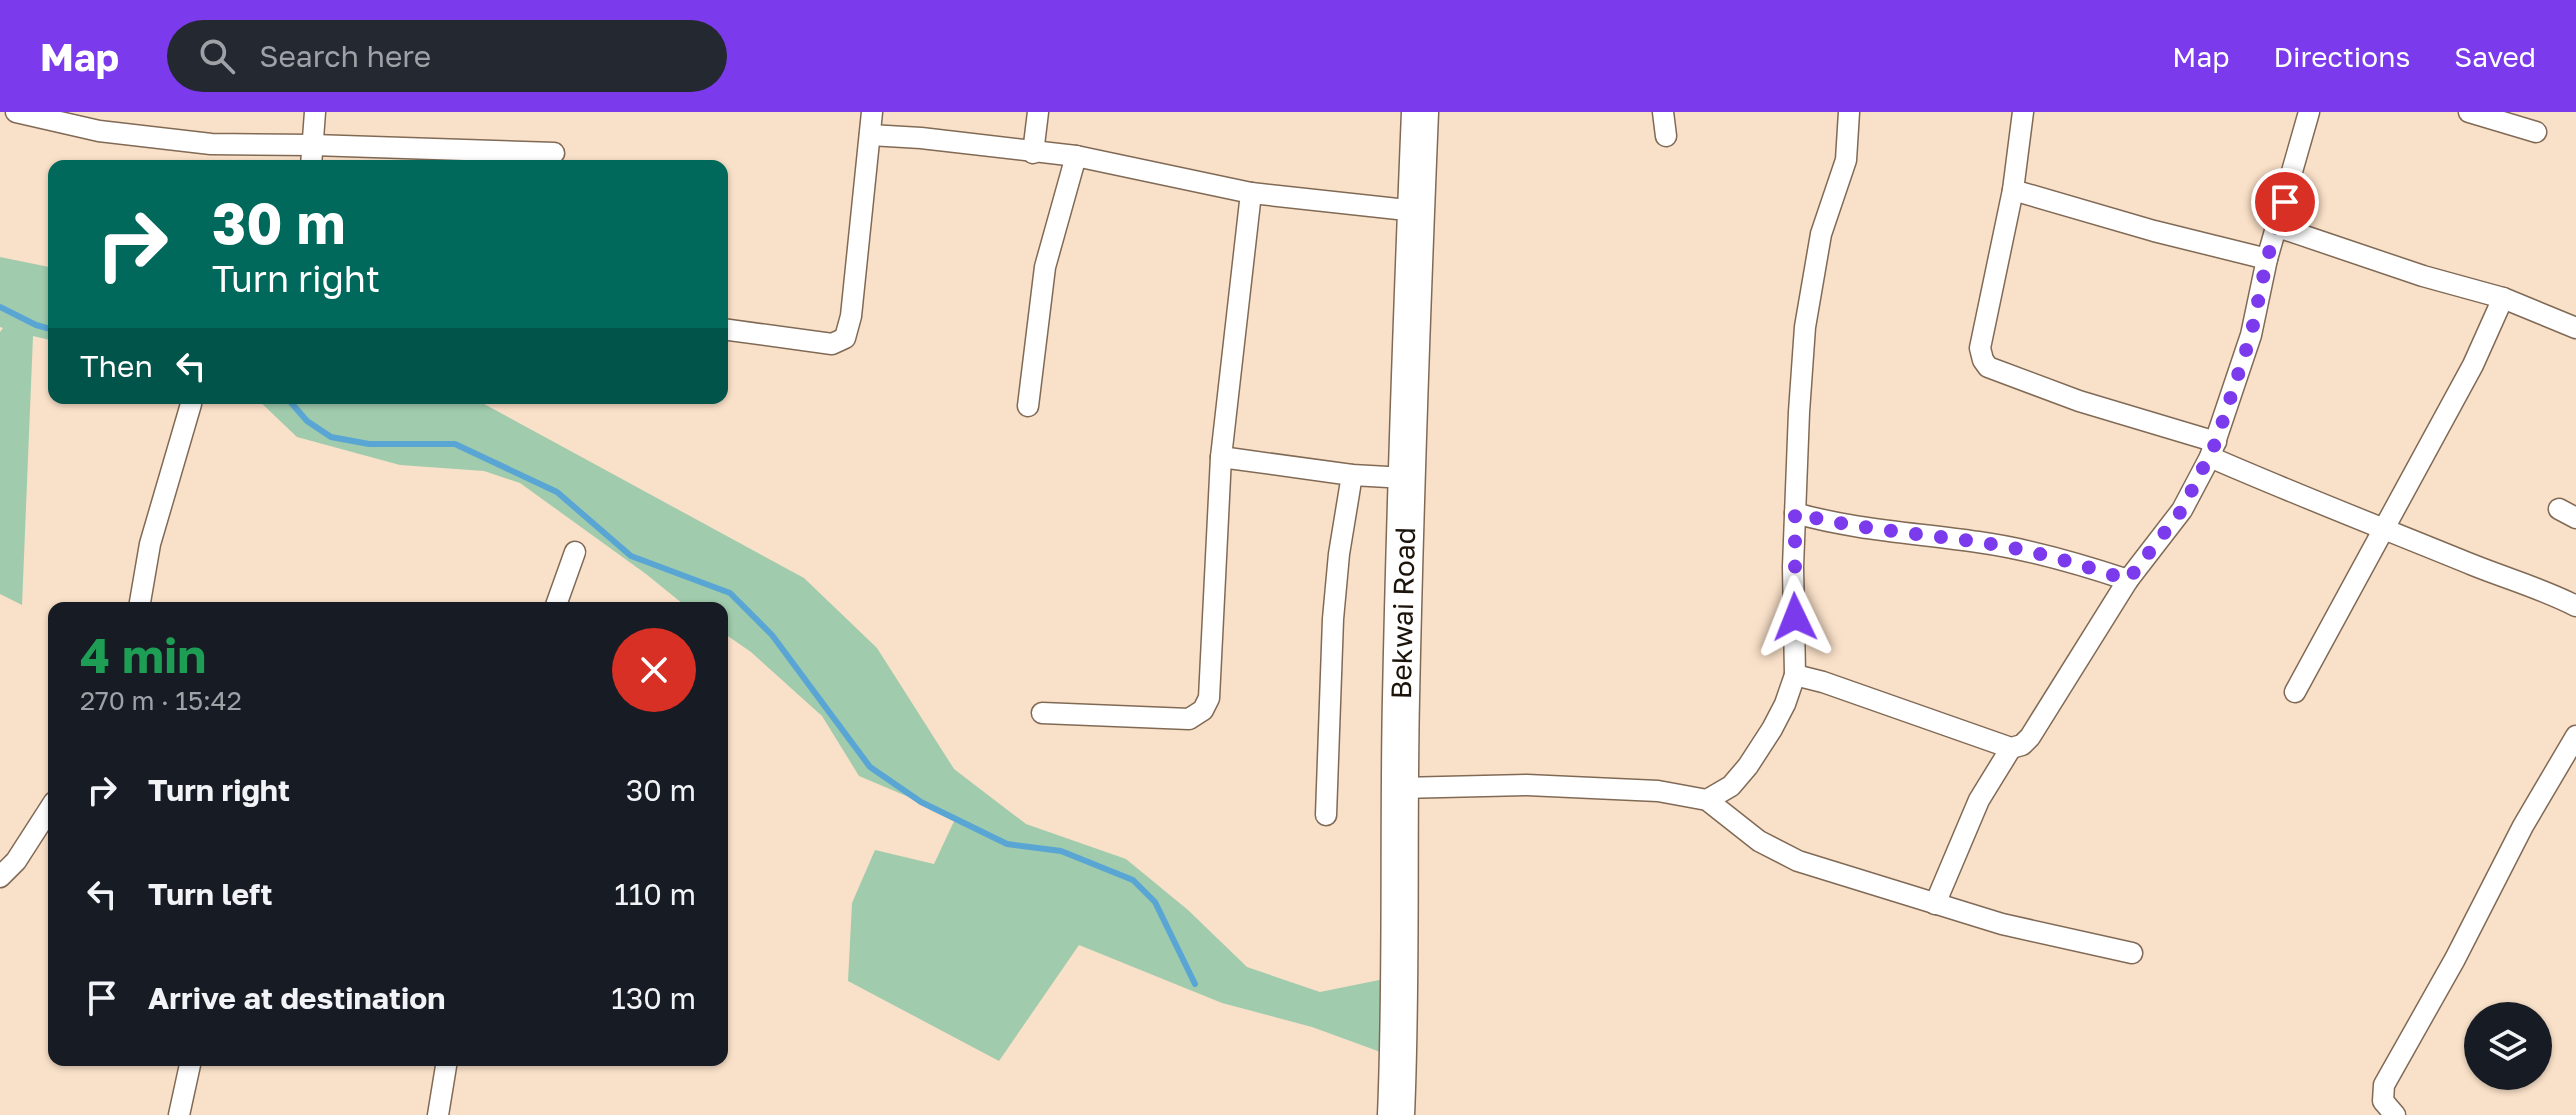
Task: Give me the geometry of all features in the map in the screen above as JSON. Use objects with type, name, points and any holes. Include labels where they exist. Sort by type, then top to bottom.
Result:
[{"type":"highway","name":"Bekwai Road","points":[[1396,1115],[1401,1009],[1400,788],[1406,478],[1420,112]]},
{"type":"street","points":[[16,112],[99,131],[211,144],[554,153]]},
{"type":"street","points":[[312,160],[315,112]]},
{"type":"street","points":[[728,330],[832,344],[845,338],[851,316],[872,112]]},
{"type":"street","points":[[1033,153],[1038,112]]},
{"type":"street","points":[[1663,112],[1666,136]]},
{"type":"street","points":[[1707,800],[1731,786],[1748,766],[1785,704],[1795,675],[1795,513],[1805,327],[1821,234],[1846,160],[1849,112]]},
{"type":"street","points":[[2023,112],[2013,190],[1980,348],[1988,367],[2213,449],[2283,489],[2549,592],[2576,606]]},
{"type":"street","points":[[1795,675],[2011,748],[2022,745],[2030,737],[2128,580],[2182,510],[2213,449],[2251,335],[2267,259],[2309,112]]},
{"type":"street","points":[[2469,112],[2536,132]]},
{"type":"street","points":[[870,135],[1076,156],[1251,193],[1416,211]]},
{"type":"street","points":[[1028,406],[1045,267],[1076,156]]},
{"type":"street","points":[[2013,190],[2154,231],[2267,259]]},
{"type":"street","points":[[1042,713],[1189,719],[1203,710],[1209,698],[1221,457],[1251,193]]},
{"type":"street","points":[[2278,227],[2423,276],[2503,298],[2576,328]]},
{"type":"street","points":[[2295,692],[2473,365],[2503,298]]},
{"type":"street","points":[[140,602],[150,544],[191,404]]},
{"type":"street","points":[[1221,457],[1352,475],[1406,478]]},
{"type":"street","points":[[1326,815],[1333,619],[1339,554],[1352,475]]},
{"type":"street","points":[[1795,513],[1860,527],[1983,542],[2128,580]]},
{"type":"street","points":[[557,602],[575,552]]},
{"type":"street","points":[[2395,1115],[2383,1101],[2384,1085],[2455,959],[2523,826],[2576,736]]},
{"type":"street","points":[[1935,904],[1979,800],[2011,748]]},
{"type":"street","points":[[1400,788],[1527,785],[1658,791],[1707,800],[1759,841],[1798,861],[2002,924],[2132,953]]},
{"type":"street","points":[[0,877],[16,861],[48,811]]},
{"type":"street","points":[[179,1115],[190,1066]]},
{"type":"street","points":[[438,1115],[446,1066]]},
{"type":"green space","points":[[0,257],[48,267],[48,340],[33,336],[22,605],[0,594],[0,332],[3,328],[0,327]]},
{"type":"green space","points":[[262,404],[484,404],[804,578],[877,648],[954,769],[1026,824],[1126,859],[1188,910],[1247,967],[1320,992],[1389,978],[1386,1054],[1312,1027],[1222,1003],[1079,945],[999,1061],[848,981],[852,903],[875,850],[934,864],[956,817],[859,776],[822,716],[751,652],[728,636],[728,602],[681,602],[520,483],[484,471],[400,465],[297,437]]},
{"type":"waterway","points":[[0,307],[48,328]]},
{"type":"waterway","points":[[292,404],[307,421],[331,437],[369,444],[455,444],[557,492],[631,556],[730,593],[772,635],[870,767],[921,802],[1007,844],[1061,851],[1133,880],[1155,902],[1195,984]]},
{"type":"route","points":[[1795,617],[1795,513],[1860,527],[1983,542],[2128,580],[2182,510],[2210,457],[2251,335],[2267,259],[2285,202]]}]
